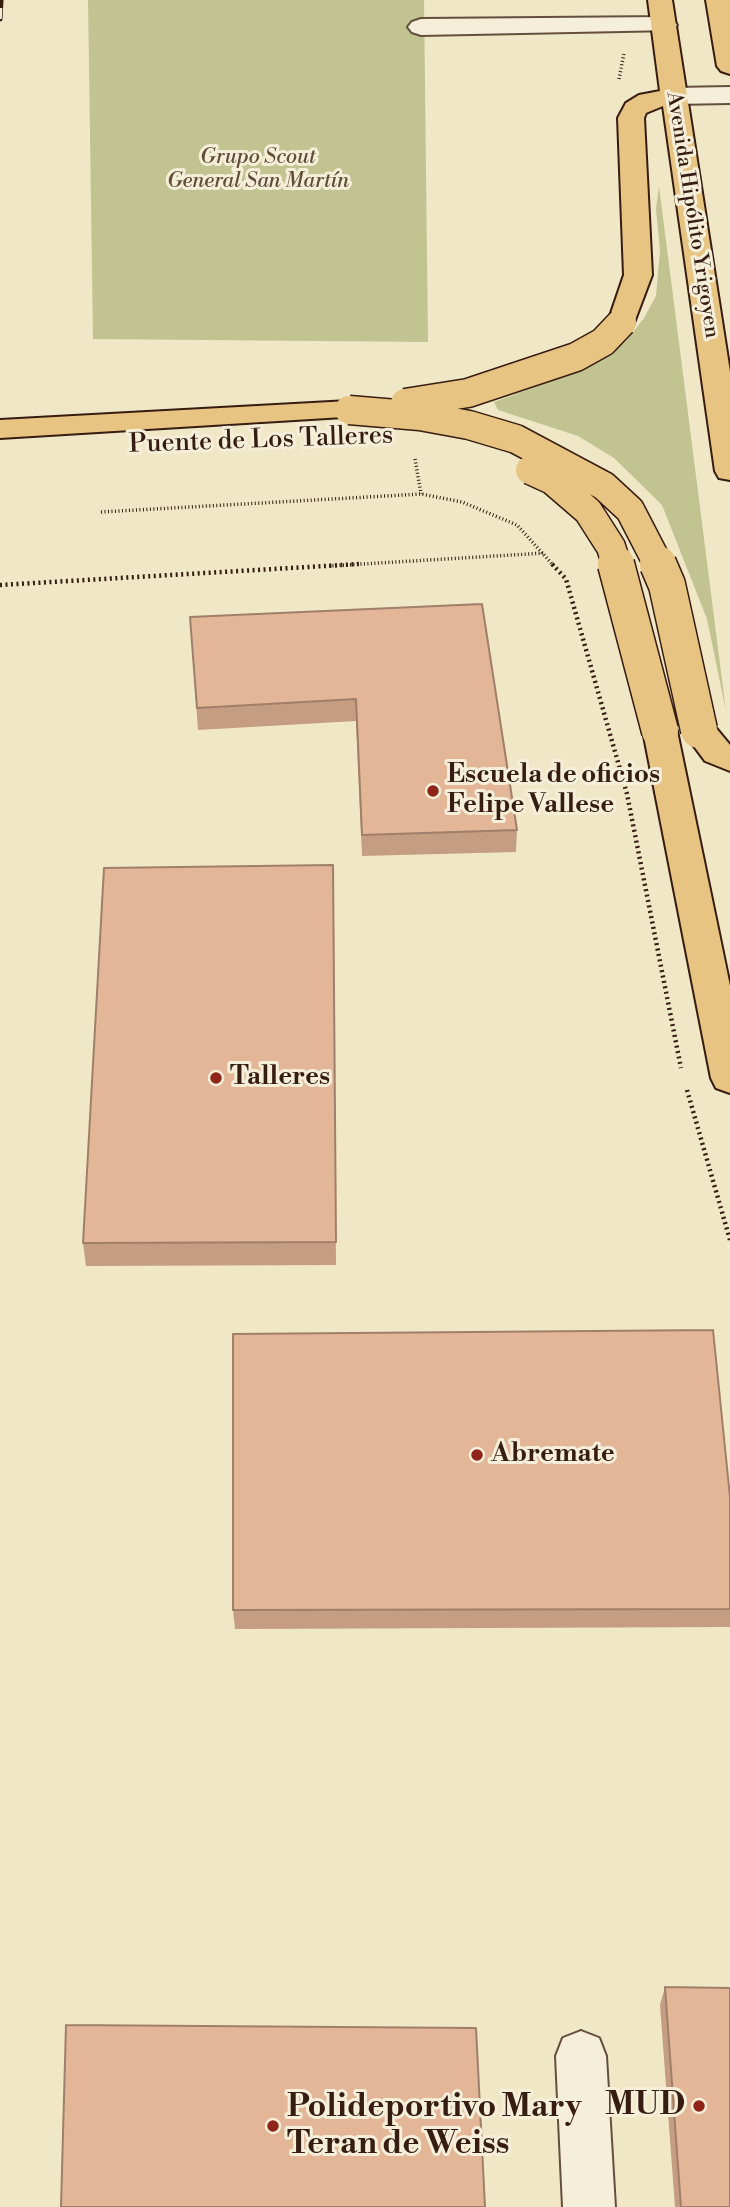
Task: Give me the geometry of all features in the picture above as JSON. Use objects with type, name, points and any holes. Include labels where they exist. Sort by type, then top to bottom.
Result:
[{"type":"main road","points":[[718,0],[730,66]]},
{"type":"main road","name":"Avenida Hipólito Yrigoyen","points":[[662,13],[730,471]]},
{"type":"main road","name":"Puente de Los Talleres","points":[[0,429],[349,410],[468,393],[576,357],[603,342],[622,322],[638,275],[631,118],[635,109],[648,101],[674,96]]},
{"type":"main road","name":"Puente de Los Talleres","points":[[349,410],[420,416],[469,425],[516,439],[604,486],[630,510],[651,547],[667,585],[699,730],[717,752],[730,759]]},
{"type":"main road","name":"Puente de Los Talleres","points":[[0,454],[379,435],[444,440],[498,455],[552,480],[588,511],[611,547],[624,589],[660,731],[730,1077]]},
{"type":"street","points":[[421,27],[629,25],[662,13]]},
{"type":"street","points":[[674,96],[730,95]]},
{"type":"street","points":[[581,2056],[589,2207]]},
{"type":"path","points":[[617,89],[629,25]]},
{"type":"path","points":[[415,459],[421,494]]},
{"type":"path","points":[[101,512],[421,494],[462,502],[517,525],[566,579],[627,794],[673,1037],[683,1075]]},
{"type":"path","points":[[0,585],[545,553]]},
{"type":"path","points":[[686,1088],[730,1240]]},
{"type":"green space","name":"Grupo Scout General San Martín","points":[[88,0],[424,0],[428,342],[93,339]]},
{"type":"green space","points":[[659,186],[726,711],[707,619],[662,505],[614,458],[578,436],[498,410],[494,402],[565,376],[603,356],[626,341],[644,318],[656,296],[660,251],[656,209]]},
{"type":"building","name":"Escuela de oficios Felipe Vallese","points":[[482,604],[517,830],[362,835],[356,699],[197,708],[190,617]]},
{"type":"building","name":"Talleres","points":[[333,865],[336,1242],[83,1243],[104,868]]},
{"type":"building","name":"Abremate","points":[[713,1330],[730,1497],[730,1609],[233,1610],[233,1334]]},
{"type":"building","name":"MUD","points":[[665,1987],[730,1988],[730,2207],[681,2207]]},
{"type":"building","name":"Polideportivo Mary Teran de Weiss","points":[[66,2025],[476,2028],[485,2207],[61,2207]]},
{"type":"railway","points":[[0,19],[1,0]]},
{"type":"place","name":"Escuela de oficios Felipe Vallese","points":[[433,791]]},
{"type":"place","name":"Talleres","points":[[216,1078]]},
{"type":"place","name":"Abremate","points":[[477,1455]]},
{"type":"place","name":"MUD","points":[[699,2106]]},
{"type":"place","name":"Polideportivo Mary Teran de Weiss","points":[[273,2126]]}]
